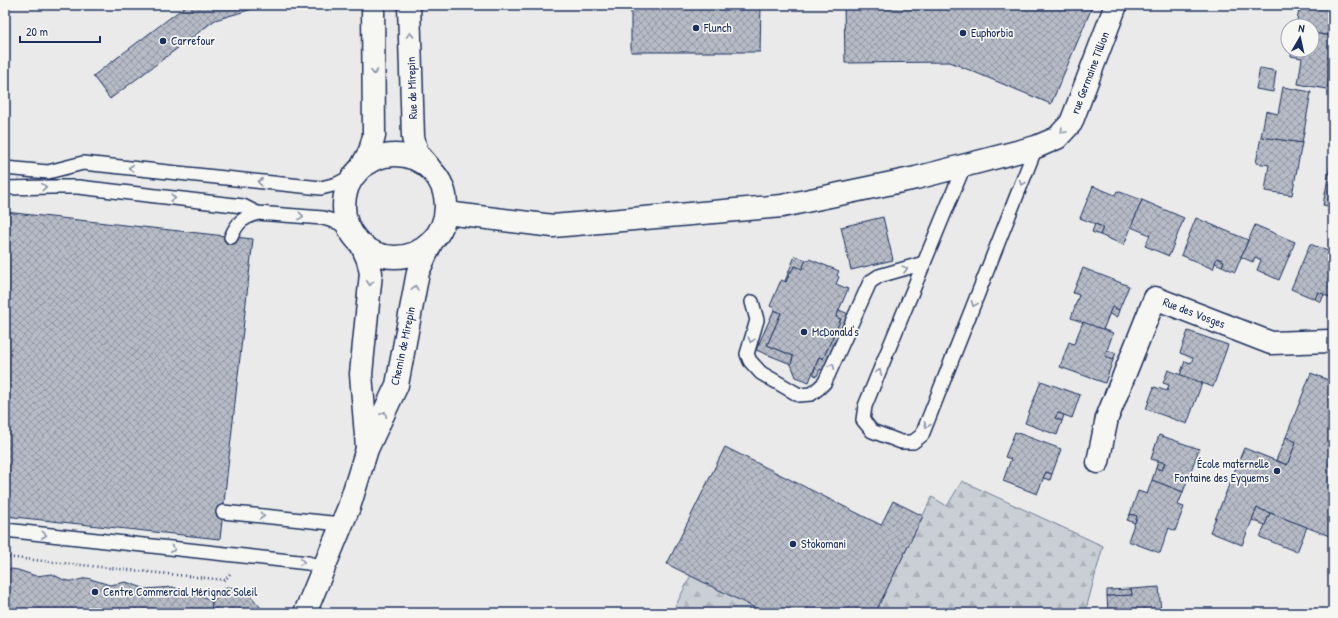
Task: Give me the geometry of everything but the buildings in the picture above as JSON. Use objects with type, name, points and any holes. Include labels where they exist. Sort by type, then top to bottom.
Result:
[{"type":"street","points":[[357,171],[378,157],[396,154],[413,158],[429,167],[440,180],[446,196],[446,213],[441,228],[432,241],[420,251],[405,256],[390,257],[375,253],[356,238],[345,217],[343,202],[346,189],[357,171],[370,151],[374,136],[373,5]]},
{"type":"street","name":"Rue de Mirepin","points":[[410,5],[413,137],[417,153],[429,167]]},
{"type":"street","name":"rue Germaine Tillion","points":[[446,213],[553,226],[782,206],[916,178],[1036,147],[1057,138],[1071,123],[1116,5]]},
{"type":"street","name":"Chemin de Mirepin","points":[[356,238],[368,260],[371,272],[361,374],[367,449]]},
{"type":"street","name":"Chemin de Mirepin","points":[[305,613],[349,507],[367,449],[397,385],[418,272],[432,241]]},
{"type":"street","name":"Rue des Vosges","points":[[1098,462],[1106,418],[1155,298],[1271,343],[1333,342]]},
{"type":"lane","points":[[964,166],[865,406],[863,420],[872,431],[901,442],[913,442],[922,435],[1036,147]]},
{"type":"lane","points":[[5,168],[48,172],[84,163],[321,188],[337,184],[357,171]]},
{"type":"lane","points":[[5,188],[78,188],[243,206],[257,213],[323,218],[337,222],[356,238]]},
{"type":"lane","points":[[232,237],[236,226],[244,218],[257,213]]},
{"type":"lane","points":[[752,302],[757,320],[748,354],[750,360],[762,373],[773,381],[799,395],[811,394],[825,382],[870,282],[879,276],[924,263]]},
{"type":"lane","points":[[223,512],[342,524]]},
{"type":"lane","points":[[5,530],[308,563],[323,568]]},
{"type":"path","points":[[5,557],[225,580],[248,557]]},
{"type":"green space","points":[[962,481],[1103,546],[1085,613],[875,613],[932,497],[947,506]]},
{"type":"green space","points":[[691,575],[765,613],[672,613]]},
{"type":"place","name":"Flunch","points":[[696,28]]},
{"type":"place","name":"Euphorbia","points":[[963,33]]},
{"type":"place","name":"Carrefour","points":[[163,41]]},
{"type":"place","name":"McDonald's","points":[[804,332]]},
{"type":"place","name":"École maternelle Fontaine des Eyquems","points":[[1277,471]]},
{"type":"place","name":"Stokomani","points":[[793,544]]},
{"type":"place","name":"Centre Commercial Mérignac Soleil","points":[[95,592]]}]
